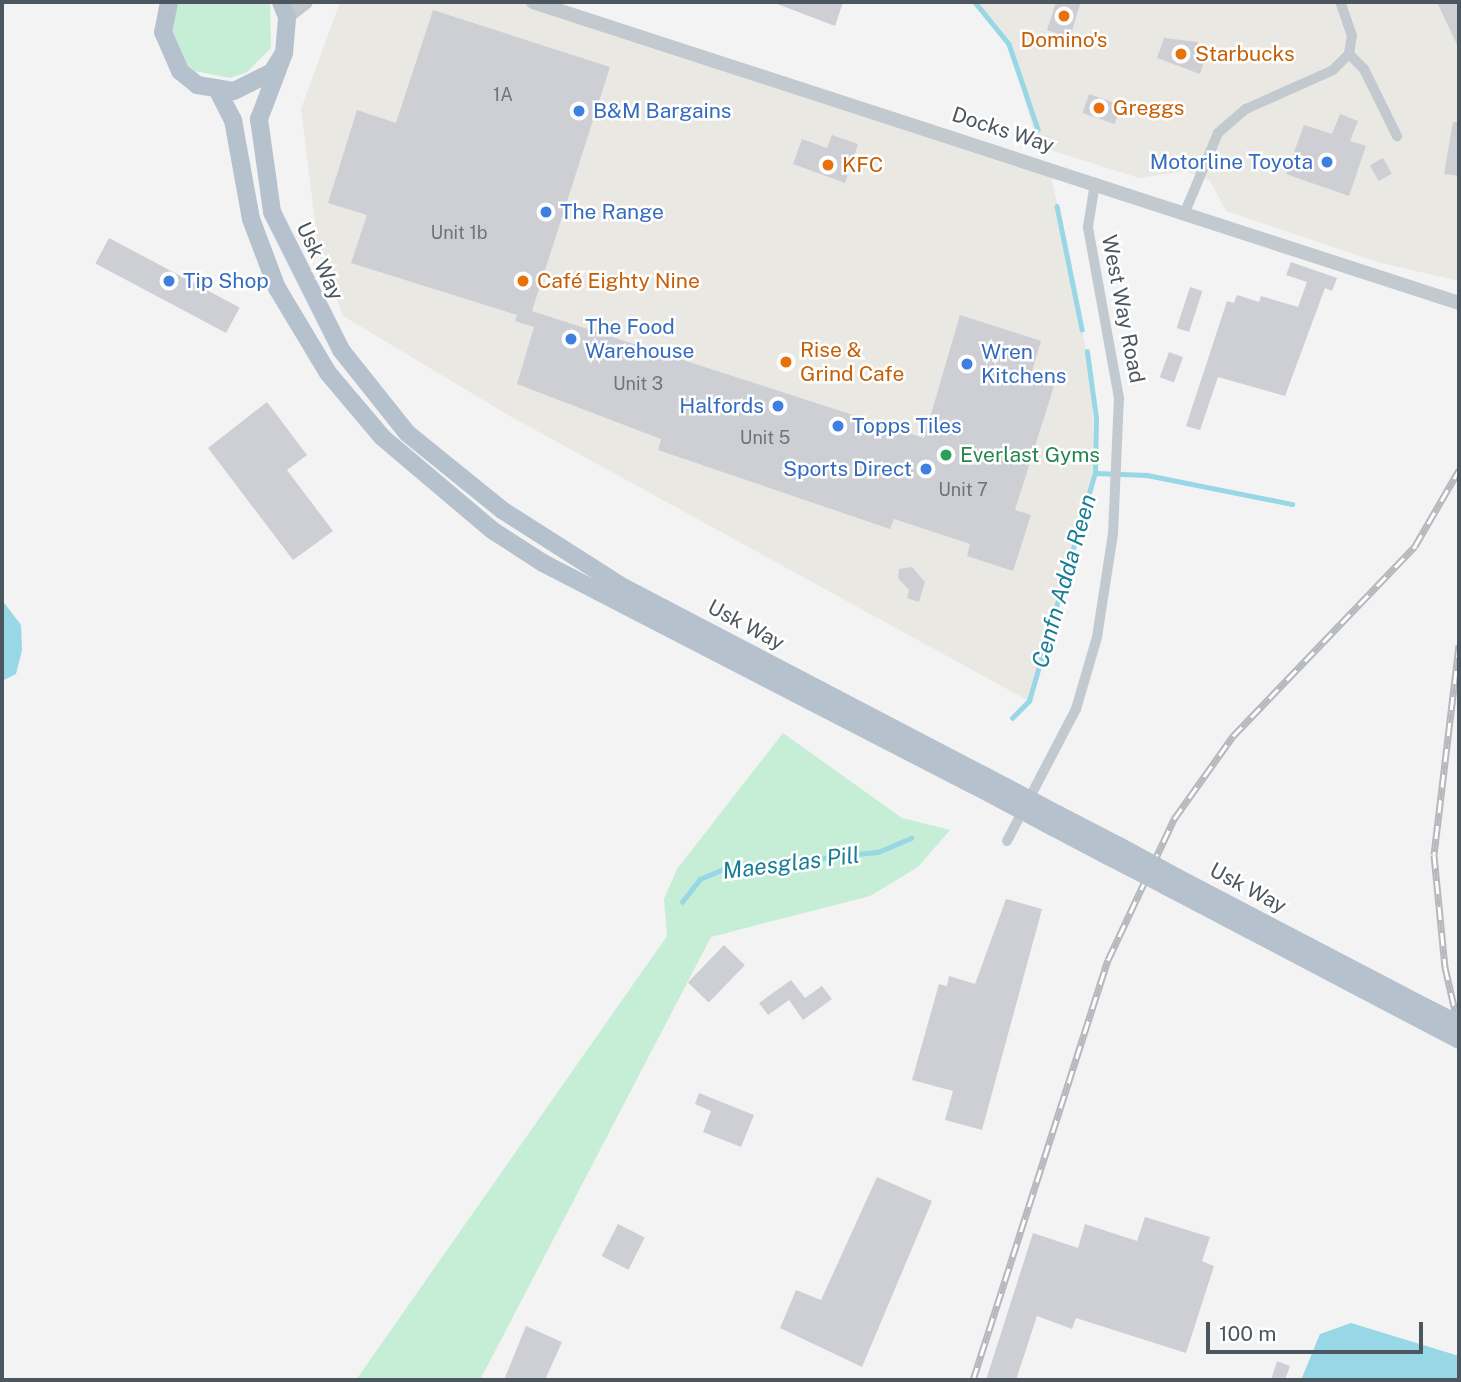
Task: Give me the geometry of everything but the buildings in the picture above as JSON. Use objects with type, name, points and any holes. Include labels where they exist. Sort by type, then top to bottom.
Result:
[{"type":"main road","points":[[157,2],[165,20]]},
{"type":"main road","points":[[169,2],[165,20],[168,54],[180,71],[218,91],[254,85],[284,53]]},
{"type":"main road","name":"Usk Way","points":[[284,9],[284,53],[259,119],[272,212],[341,351],[407,433],[502,510],[623,587],[976,779],[1434,1019],[1459,1040]]},
{"type":"main road","name":"Usk Way","points":[[218,91],[233,120],[251,219],[277,288],[328,373],[382,437],[492,530],[543,563],[976,779]]},
{"type":"main road","name":"Usk Way","points":[[1434,1019],[1459,1024]]},
{"type":"street","points":[[284,9],[306,2]]},
{"type":"street","name":"Docks Way","points":[[533,2],[1459,303]]},
{"type":"street","points":[[1340,2],[1352,36],[1349,54]]},
{"type":"street","points":[[1349,54],[1364,69],[1397,136]]},
{"type":"street","points":[[1185,212],[1207,148],[1227,124],[1349,54]]},
{"type":"street","name":"West Way Road","points":[[1007,841],[1076,709],[1097,637],[1112,534],[1119,398],[1088,227],[1095,183]]},
{"type":"shaded area","points":[[340,2],[533,2],[1050,169],[1091,374],[1095,473],[1029,701],[508,415],[343,316],[319,254],[301,109]]},
{"type":"shaded area","points":[[975,2],[1459,2],[1459,281],[1377,262],[1226,211],[1210,181],[1185,171],[1139,178],[1038,146],[1009,44]]},
{"type":"green space","points":[[175,2],[270,2],[271,48],[247,72],[230,78],[195,71],[181,59],[169,25]]},
{"type":"green space","points":[[783,733],[902,818],[950,830],[918,867],[870,896],[711,937],[480,1380],[356,1380],[667,936],[664,899],[677,869]]},
{"type":"water","points":[[2,600],[21,625],[22,650],[16,674],[2,681]]},
{"type":"water","points":[[1351,1323],[1459,1356],[1459,1380],[1301,1380],[1320,1334]]},
{"type":"waterway","points":[[975,2],[1009,44],[1038,129]]},
{"type":"waterway","name":"Cenfn Adda Reen","points":[[1057,206],[1082,329]]},
{"type":"waterway","name":"Cenfn Adda Reen","points":[[1012,718],[1029,701],[1095,473],[1096,418],[1087,352]]},
{"type":"waterway","points":[[1095,473],[1147,475],[1292,504]]},
{"type":"waterway","name":"Maesglas Pill","points":[[682,902],[700,879],[723,869],[878,852],[911,838]]},
{"type":"railway","points":[[973,1380],[1108,960],[1174,819],[1233,736],[1415,546],[1459,470]]},
{"type":"railway","points":[[1459,645],[1434,855],[1445,967],[1459,1028]]},
{"type":"place","name":"Domino's","points":[[1064,16]]},
{"type":"place","name":"Starbucks","points":[[1181,54]]},
{"type":"place","name":"Greggs","points":[[1099,108]]},
{"type":"place","name":"B&M Bargains","points":[[579,111]]},
{"type":"place","name":"Motorline Toyota","points":[[1327,162]]},
{"type":"place","name":"KFC","points":[[828,165]]},
{"type":"place","name":"The Range","points":[[546,212]]},
{"type":"place","name":"Tip Shop","points":[[169,281]]},
{"type":"place","name":"Café Eighty Nine","points":[[523,281]]},
{"type":"place","name":"The Food Warehouse","points":[[571,339]]},
{"type":"place","name":"Rise & Grind Cafe","points":[[786,362]]},
{"type":"place","name":"Wren Kitchens","points":[[967,364]]},
{"type":"place","name":"Halfords","points":[[778,406]]},
{"type":"place","name":"Topps Tiles","points":[[838,426]]},
{"type":"place","name":"Everlast Gyms","points":[[946,455]]},
{"type":"place","name":"Sports Direct","points":[[926,469]]}]
